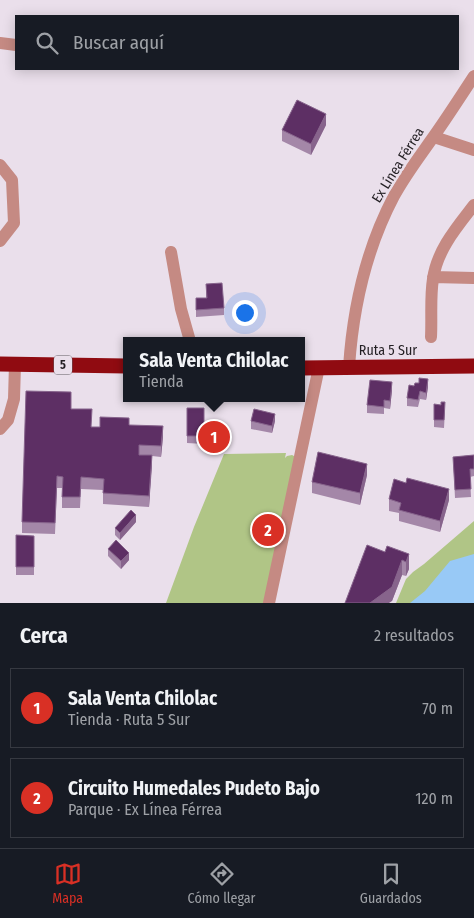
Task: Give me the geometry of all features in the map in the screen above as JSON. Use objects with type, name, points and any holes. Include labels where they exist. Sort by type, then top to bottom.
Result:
[{"type":"highway","name":"5","points":[[7,364],[123,366]]},
{"type":"highway","name":"Ruta 5 Sur","points":[[305,368],[474,366]]},
{"type":"street","points":[[0,42],[15,45]]},
{"type":"street","name":"Ex Línea Férrea","points":[[350,367],[354,314],[360,287],[375,239],[398,189],[474,76]]},
{"type":"street","points":[[434,137],[474,150]]},
{"type":"street","points":[[0,165],[12,180],[14,223],[0,241]]},
{"type":"street","points":[[431,337],[433,277],[441,254],[451,234],[474,205]]},
{"type":"street","points":[[171,252],[181,309],[189,337]]},
{"type":"street","points":[[433,277],[474,278]]},
{"type":"street","points":[[0,429],[8,420],[14,399],[7,364]]},
{"type":"street","points":[[269,603],[319,367]]},
{"type":"green space","points":[[286,453],[285,458],[292,455],[298,458],[265,603],[166,603],[224,454]]},
{"type":"green space","points":[[474,521],[474,603],[396,603],[406,579]]},
{"type":"water","points":[[474,554],[474,603],[410,603],[425,591],[450,561]]},
{"type":"building","points":[[297,100],[326,114],[311,144],[282,130]]},
{"type":"building","points":[[222,283],[224,308],[196,310],[196,298],[207,298],[206,284]]},
{"type":"building","points":[[419,378],[428,379],[426,393],[420,391],[418,400],[407,398],[409,385],[414,386],[415,383],[419,383]]},
{"type":"building","points":[[370,380],[392,382],[390,401],[384,400],[384,407],[367,405]]},
{"type":"building","points":[[26,391],[71,392],[71,409],[92,409],[91,427],[100,427],[100,417],[129,418],[129,425],[163,426],[161,446],[139,445],[139,455],[152,455],[149,496],[103,493],[104,479],[81,477],[80,497],[62,497],[63,477],[57,476],[55,523],[22,522]]},
{"type":"building","points":[[441,402],[445,402],[444,420],[434,420],[434,404],[441,405]]},
{"type":"building","points":[[187,408],[204,408],[204,436],[187,436]]},
{"type":"building","points":[[254,409],[275,414],[272,426],[251,421]]},
{"type":"building","points":[[318,452],[367,464],[360,493],[312,482]]},
{"type":"building","points":[[474,455],[474,469],[470,469],[471,489],[455,490],[453,457]]},
{"type":"building","points":[[407,478],[449,489],[440,521],[399,510],[401,503],[389,499],[394,479],[406,483]]},
{"type":"building","points":[[131,510],[136,515],[120,533],[115,528]]},
{"type":"building","points":[[16,535],[34,536],[34,567],[16,567]]},
{"type":"building","points":[[116,540],[129,553],[121,561],[108,549]]},
{"type":"building","points":[[367,545],[385,552],[387,546],[409,554],[406,562],[402,560],[392,587],[370,603],[345,603]]},
{"type":"place","name":"Sala Venta Chilolac","points":[[214,437]]},
{"type":"place","name":"Circuito Humedales Pudeto Bajo","points":[[268,530]]}]
